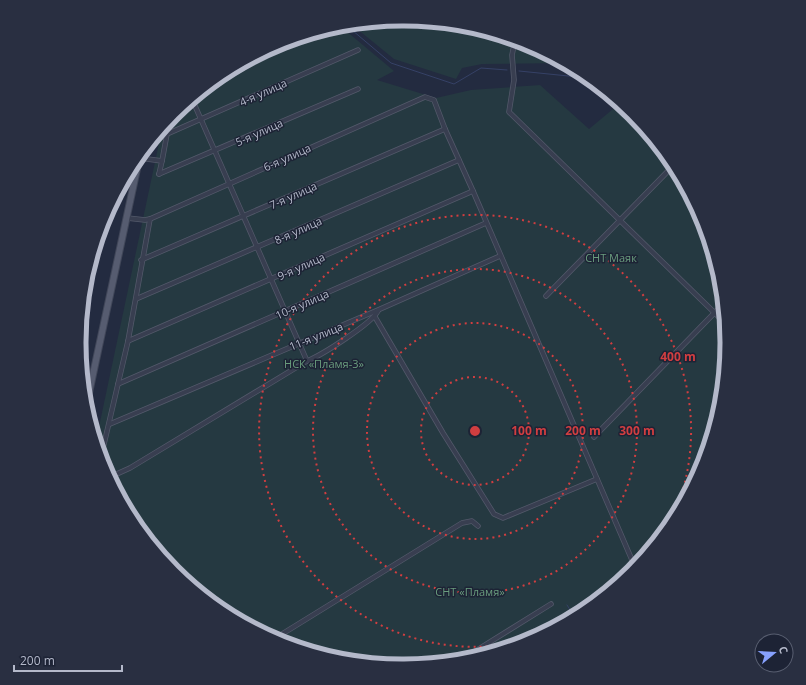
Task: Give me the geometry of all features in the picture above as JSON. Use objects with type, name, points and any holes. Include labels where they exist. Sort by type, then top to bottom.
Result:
[{"type":"main road","points":[[90,389],[137,172]]},
{"type":"street","points":[[514,46],[512,55],[514,80],[509,112],[719,317]]},
{"type":"street","name":"4-я улица","points":[[162,161],[166,134],[358,50]]},
{"type":"street","name":"5-я улица","points":[[162,161],[159,174],[358,89]]},
{"type":"street","name":"6-я улица","points":[[150,219],[425,97],[434,100],[444,129]]},
{"type":"street","points":[[194,105],[307,361]]},
{"type":"street","points":[[444,129],[473,191],[632,560]]},
{"type":"street","name":"7-я улица","points":[[141,260],[444,129]]},
{"type":"street","points":[[146,158],[162,161]]},
{"type":"street","name":"8-я улица","points":[[136,299],[459,160]]},
{"type":"street","points":[[546,296],[668,171]]},
{"type":"street","name":"9-я улица","points":[[128,341],[473,191]]},
{"type":"street","points":[[104,446],[128,341],[136,299],[141,260],[150,219],[127,218]]},
{"type":"street","name":"10-я улица","points":[[118,384],[486,223]]},
{"type":"street","name":"11-я улица","points":[[110,424],[299,342],[378,310],[500,256]]},
{"type":"street","points":[[594,437],[718,309]]},
{"type":"street","points":[[116,474],[130,468],[307,361],[375,317],[378,310]]},
{"type":"street","points":[[375,317],[443,433],[494,514],[503,518],[597,479]]},
{"type":"street","points":[[280,634],[462,523],[472,522],[478,526]]},
{"type":"street","points":[[477,650],[551,604]]},
{"type":"green space","points":[[403,26],[465,32],[505,43],[551,63],[482,64],[462,68],[456,79],[394,59],[358,30]]},
{"type":"green space","name":"НСК «Пламя-3»","points":[[346,31],[394,71],[377,80],[436,98],[471,90],[540,85],[589,129],[615,108],[641,134],[654,150],[677,184],[695,221],[709,261],[717,301],[719,322],[720,342],[717,384],[709,424],[703,444],[687,482],[677,501],[654,535],[641,551],[596,594],[571,611],[568,607],[570,611],[543,626],[524,635],[485,648],[465,653],[424,658],[403,659],[362,656],[341,653],[301,642],[282,635],[245,617],[210,594],[194,580],[165,551],[152,535],[129,501],[119,482],[103,444],[99,429],[160,141],[194,105],[227,79],[245,68],[282,50],[321,37]]},
{"type":"waterway","points":[[352,30],[391,63],[454,84],[481,68],[507,70]]},
{"type":"waterway","points":[[519,71],[575,77]]},
{"type":"waterway","points":[[567,605],[571,611]]},
{"type":"park label","name":"СНТ Маяк","points":[[611,257]]},
{"type":"park label","name":"СНТ «Пламя»","points":[[470,591]]}]
